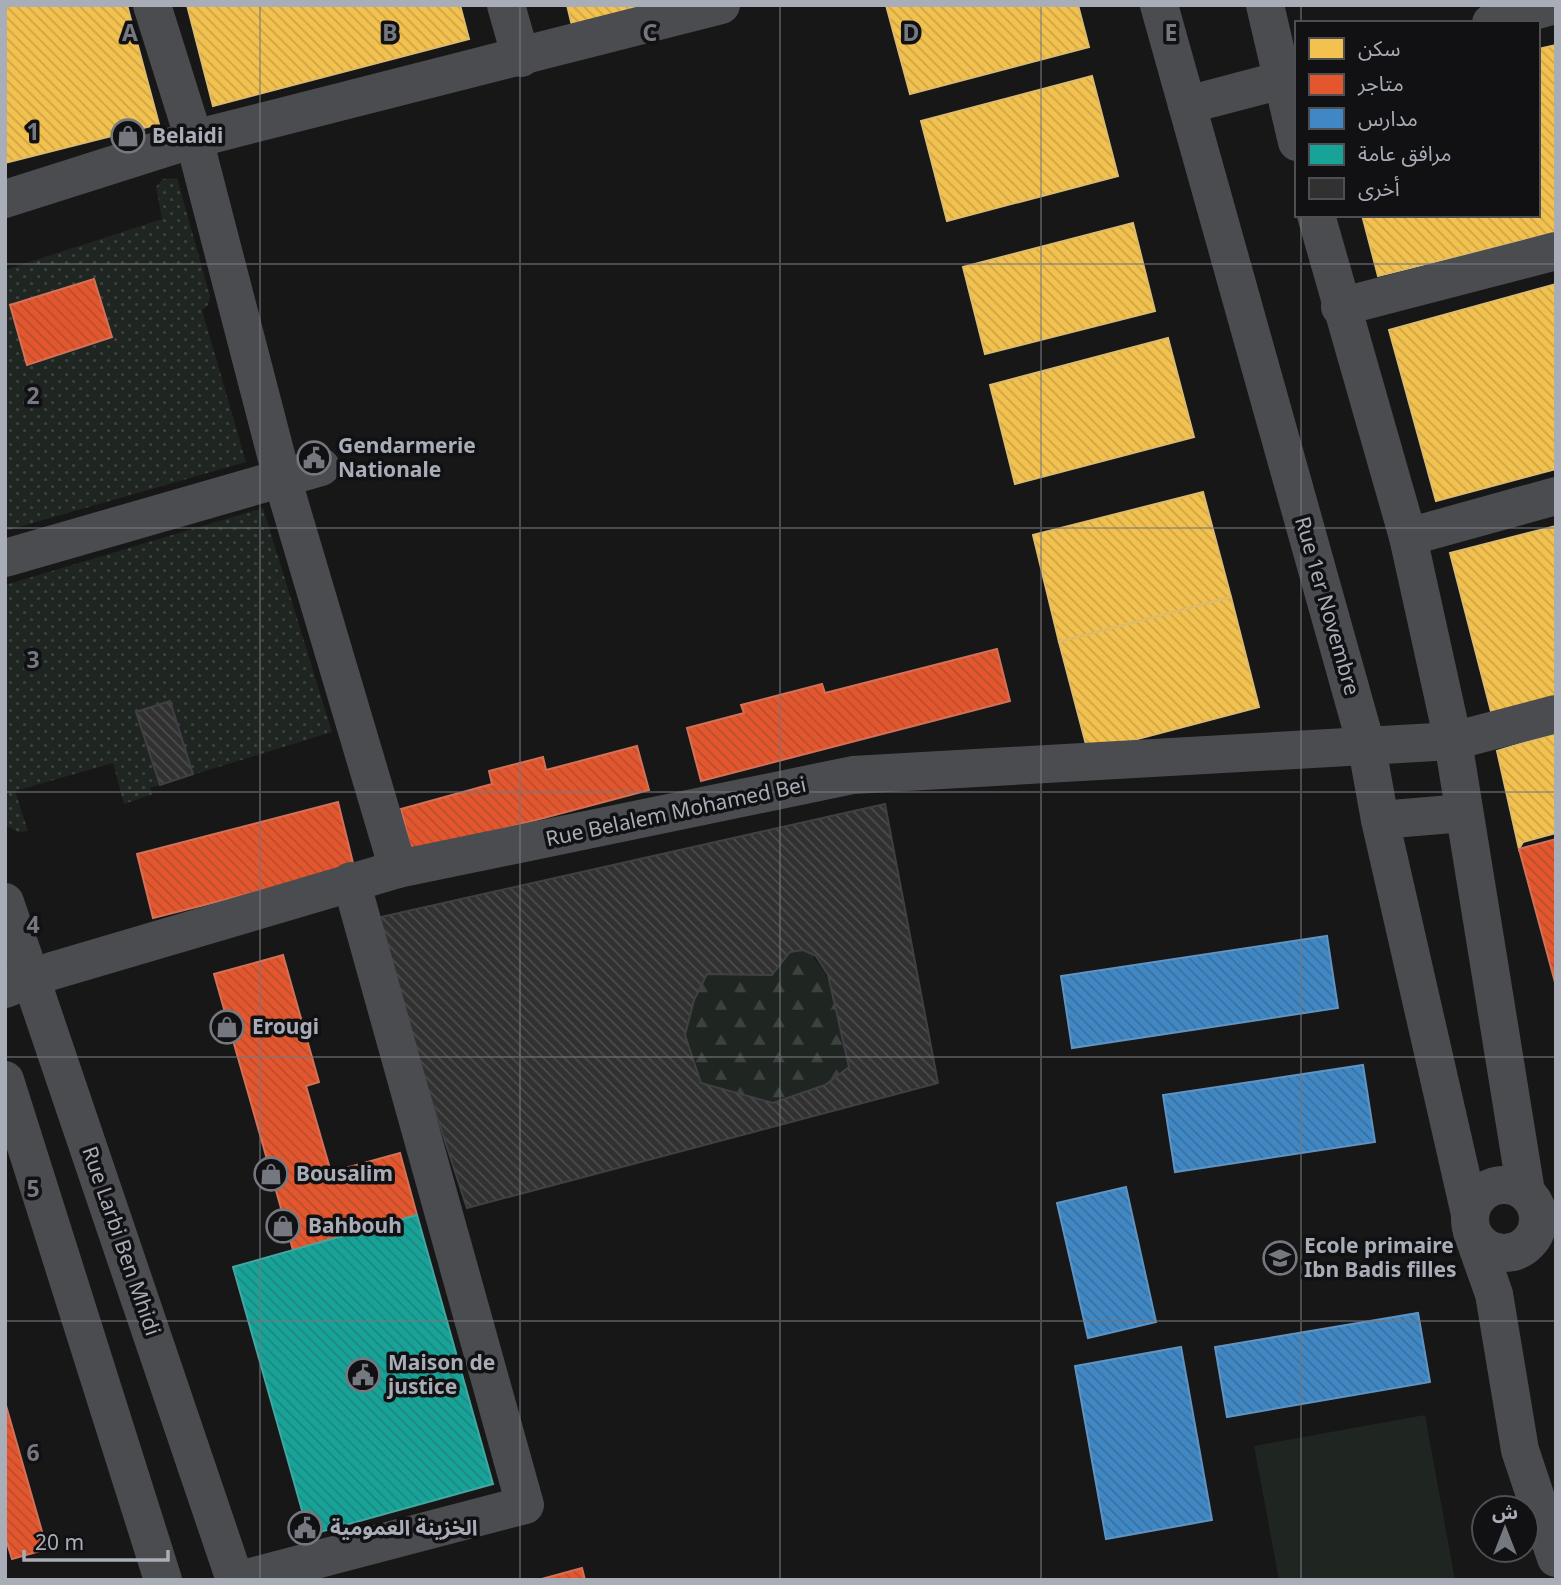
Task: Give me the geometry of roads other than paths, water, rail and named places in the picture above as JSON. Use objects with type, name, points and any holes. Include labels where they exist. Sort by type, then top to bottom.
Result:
[{"type":"street","points":[[152,5],[194,139],[282,478],[398,869]]},
{"type":"street","points":[[506,5],[521,58]]},
{"type":"street","points":[[5,198],[194,139],[721,5]]},
{"type":"street","name":"Rue 1er Novembre","points":[[1159,5],[1367,748],[1380,820],[1471,1223],[1494,1294]]},
{"type":"street","points":[[1265,5],[1289,78],[1295,126]]},
{"type":"street","points":[[1498,21],[1555,5]]},
{"type":"street","points":[[1187,105],[1289,78]]},
{"type":"street","points":[[1317,217],[1340,307],[1408,537],[1453,741],[1537,1210],[1517,1251],[1499,1253],[1483,1246],[1471,1223],[1477,1198],[1491,1188],[1509,1185],[1537,1210]]},
{"type":"street","points":[[1340,307],[1556,251]]},
{"type":"street","points":[[5,558],[321,467]]},
{"type":"street","points":[[1408,537],[1556,496]]},
{"type":"street","name":"Rue Belalem Mohamed Bei","points":[[19,983],[398,869],[853,775],[1367,748],[1453,741],[1556,714]]},
{"type":"street","points":[[1380,820],[1464,813]]},
{"type":"street","points":[[237,1580],[525,1505],[351,881]]},
{"type":"street","name":"Rue Larbi Ben Mhidi","points":[[5,902],[19,983],[237,1580]]},
{"type":"street","points":[[5,1080],[163,1580]]},
{"type":"street","points":[[1537,1210],[1494,1294],[1520,1450],[1556,1558]]},
{"type":"place","name":"Belaidi","points":[[128,136]]},
{"type":"place","name":"Gendarmerie Nationale","points":[[314,458]]},
{"type":"place","name":"Erougi","points":[[227,1027]]},
{"type":"place","name":"Bousalim","points":[[271,1174]]},
{"type":"place","name":"Bahbouh","points":[[283,1226]]},
{"type":"place","name":"Ecole primaire Ibn Badis filles","points":[[1280,1258]]},
{"type":"place","name":"Maison de justice","points":[[363,1375]]},
{"type":"place","name":"الخزينة العمومية","points":[[305,1528]]}]
